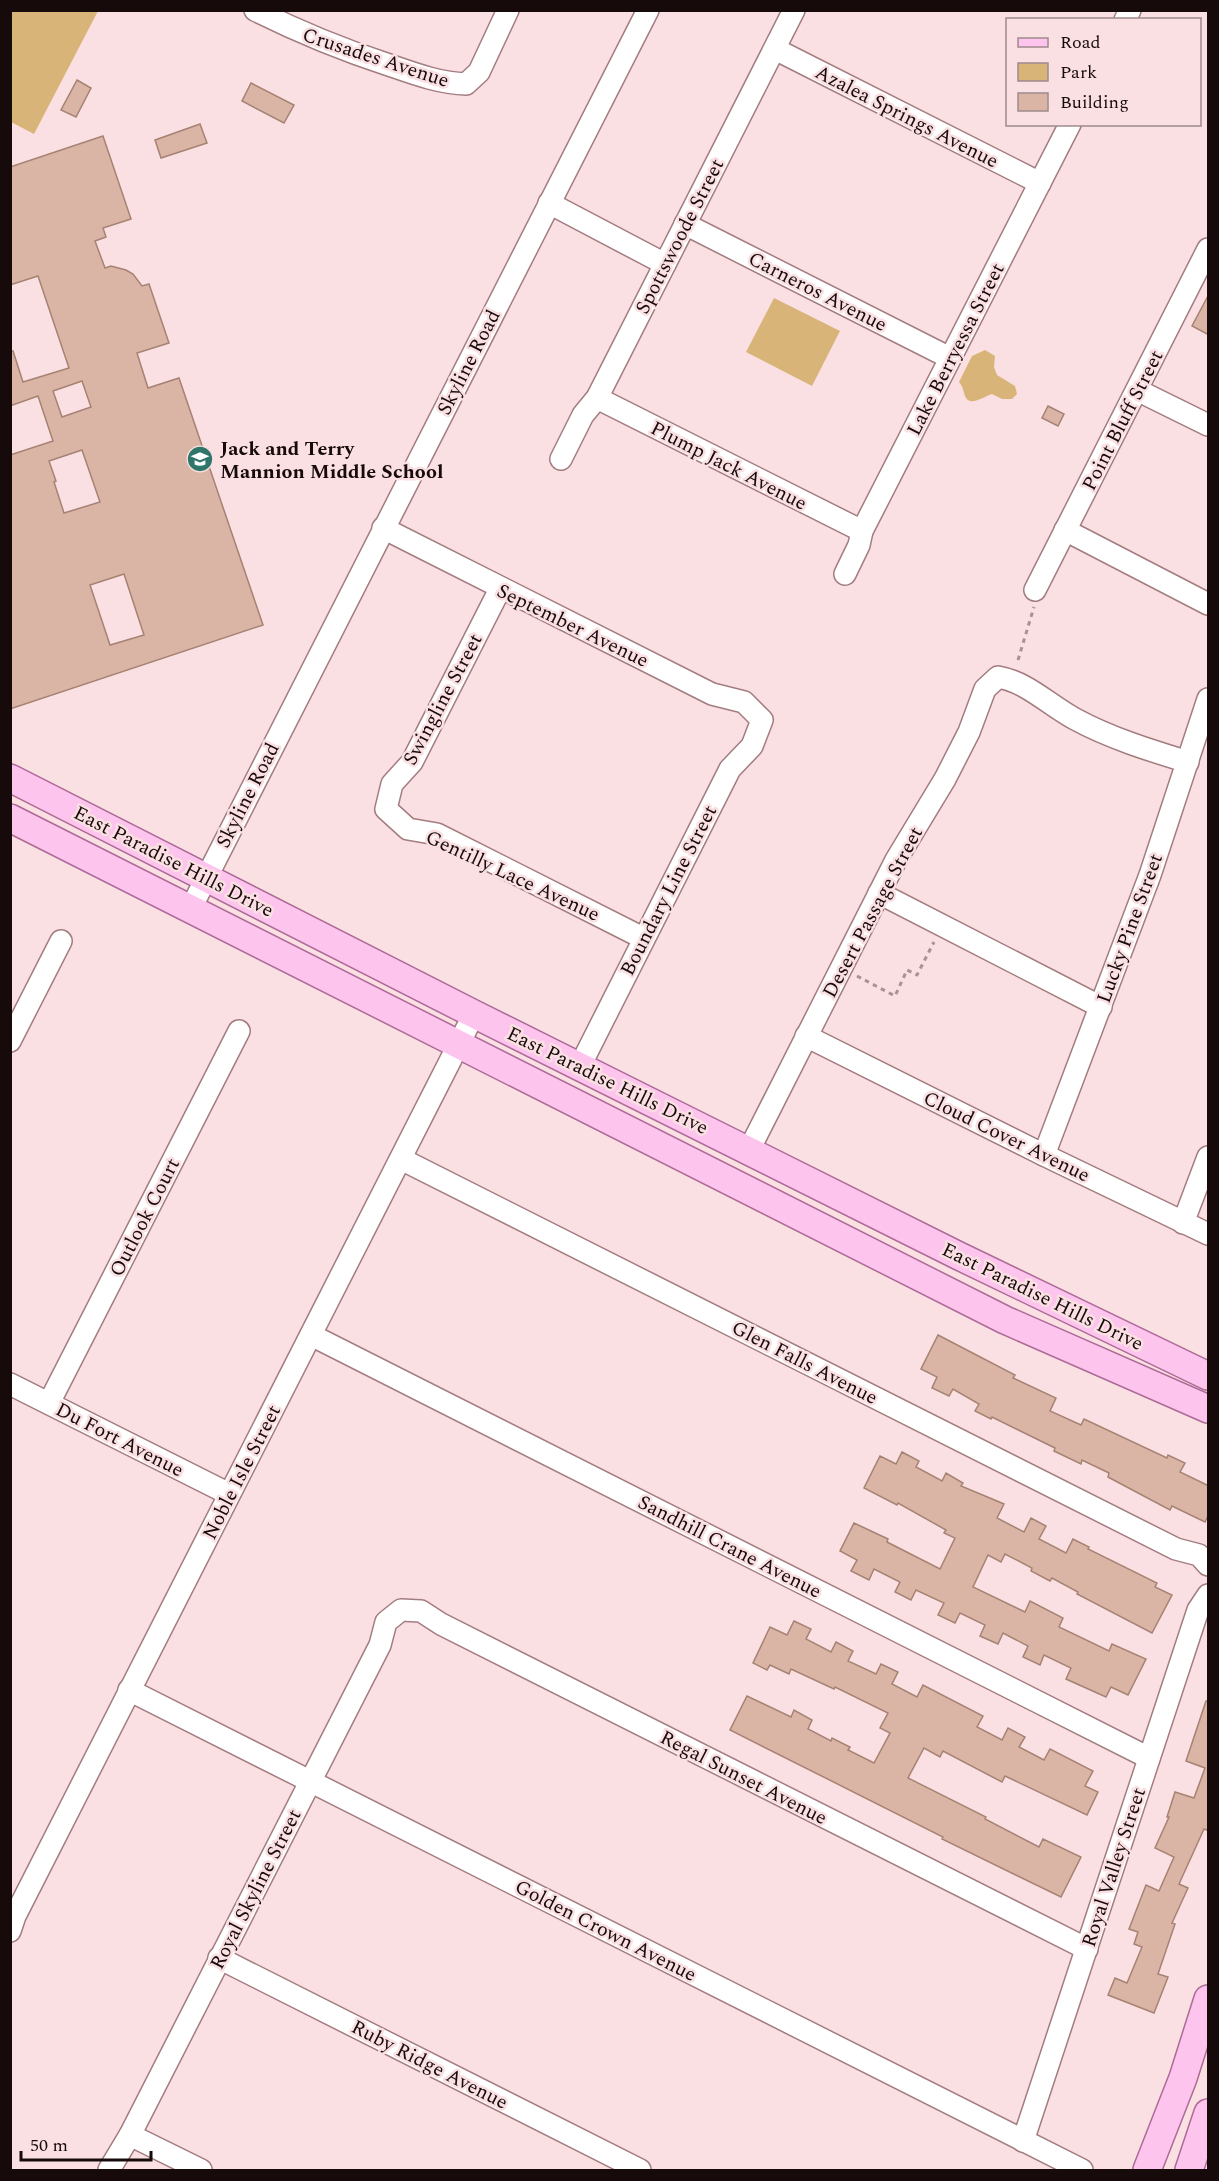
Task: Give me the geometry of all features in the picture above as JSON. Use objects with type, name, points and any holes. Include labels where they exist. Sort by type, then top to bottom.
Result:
[{"type":"main road","name":"East Paradise Hills Drive","points":[[10,778],[474,1014],[959,1256],[1209,1376]]},
{"type":"main road","name":"East Paradise Hills Drive","points":[[10,818],[1005,1320],[1209,1409]]},
{"type":"main road","points":[[1147,2170],[1183,2078],[1209,1999]]},
{"type":"main road","points":[[1190,2170],[1209,2113]]},
{"type":"street","name":"Crusades Avenue","points":[[255,10],[320,41],[444,83],[466,84],[479,72],[508,10]]},
{"type":"street","name":"Skyline Road","points":[[191,908],[382,528],[648,10]]},
{"type":"street","name":"Spottswoode Street","points":[[561,459],[583,415],[597,398],[794,10]]},
{"type":"street","name":"Azalea Springs Avenue","points":[[775,49],[1040,183]]},
{"type":"street","name":"Lake Berryessa Street","points":[[844,574],[859,545],[862,531],[1069,126]]},
{"type":"street","points":[[549,203],[665,264]]},
{"type":"street","name":"Carneros Avenue","points":[[685,224],[951,358]]},
{"type":"street","name":"Point Bluff Street","points":[[1036,594],[1065,530],[1209,249]]},
{"type":"street","points":[[1137,390],[1209,425]]},
{"type":"street","name":"Plump Jack Avenue","points":[[597,398],[862,531]]},
{"type":"street","name":"September Avenue","points":[[382,528],[712,694],[744,702],[762,720]]},
{"type":"street","points":[[1065,530],[1209,604]]},
{"type":"street","name":"Swingline Street","points":[[386,809],[392,784],[412,762],[500,589]]},
{"type":"street","name":"Desert Passage Street","points":[[748,1150],[896,860],[945,779],[969,732],[985,689],[998,677],[1014,680],[1068,715],[1106,734],[1188,762]]},
{"type":"street","name":"Lucky Pine Street","points":[[1044,1155],[1150,875],[1209,699]]},
{"type":"street","name":"Boundary Line Street","points":[[580,1066],[730,769],[752,747],[762,720]]},
{"type":"street","name":"Gentilly Lace Avenue","points":[[386,809],[408,829],[437,834],[644,938]]},
{"type":"street","points":[[879,893],[1101,1006]]},
{"type":"street","points":[[10,1041],[62,941]]},
{"type":"street","name":"Noble Isle Street","points":[[10,1931],[15,1916],[129,1690],[474,1014]]},
{"type":"street","name":"Outlook Court","points":[[49,1403],[239,1031]]},
{"type":"street","name":"Cloud Cover Avenue","points":[[806,1036],[1044,1155],[1209,1234]]},
{"type":"street","points":[[1183,1223],[1209,1157]]},
{"type":"street","name":"Glen Falls Avenue","points":[[401,1159],[1176,1549],[1199,1555],[1209,1565]]},
{"type":"street","name":"Sandhill Crane Avenue","points":[[311,1335],[1149,1758]]},
{"type":"street","name":"Du Fort Avenue","points":[[10,1384],[229,1494]]},
{"type":"street","name":"Royal Valley Street","points":[[1023,2141],[1198,1610],[1209,1595]]},
{"type":"street","name":"Royal Skyline Street","points":[[109,2170],[130,2134],[311,1781],[380,1644],[386,1622],[401,1610]]},
{"type":"street","name":"Regal Sunset Avenue","points":[[401,1610],[421,1611],[441,1624],[1087,1949]]},
{"type":"street","name":"Golden Crown Avenue","points":[[129,1690],[1082,2170]]},
{"type":"street","name":"Ruby Ridge Avenue","points":[[219,1958],[640,2170]]},
{"type":"street","points":[[130,2134],[201,2170]]},
{"type":"path","points":[[1018,660],[1036,594]]},
{"type":"path","points":[[850,973],[895,996],[907,970],[917,975],[938,933]]},
{"type":"green space","points":[[10,11],[98,11],[34,134],[11,122]]},
{"type":"green space","points":[[774,298],[840,331],[812,386],[746,352]]},
{"type":"green space","points":[[985,350],[995,356],[994,367],[997,375],[1015,386],[1017,394],[1012,399],[1002,399],[992,394],[970,401],[965,396],[959,382],[972,356]]},
{"type":"building","points":[[77,80],[91,88],[76,117],[61,110]]},
{"type":"building","points":[[251,83],[294,105],[284,123],[242,101]]},
{"type":"building","points":[[200,124],[207,143],[161,158],[155,140]]},
{"type":"building","points":[[103,136],[131,219],[103,228],[106,237],[95,241],[105,268],[111,266],[126,270],[133,274],[142,286],[149,284],[169,343],[137,353],[148,388],[179,378],[263,625],[10,709],[10,455],[53,441],[38,396],[10,406],[10,352],[13,351],[23,382],[69,368],[38,276],[10,285],[10,167]],"holes":[[[82,381],[91,407],[62,417],[53,391]],[[82,450],[100,502],[64,513],[49,461]],[[124,574],[144,635],[110,645],[90,585]]]},
{"type":"building","points":[[1209,294],[1209,335],[1192,326]]},
{"type":"building","points":[[1048,406],[1064,414],[1058,426],[1042,418]]},
{"type":"building","points":[[938,1335],[1015,1375],[1013,1378],[1056,1398],[1050,1411],[1081,1425],[1084,1419],[1167,1458],[1168,1455],[1185,1463],[1180,1472],[1209,1486],[1209,1514],[1205,1522],[1172,1506],[1170,1510],[1108,1477],[1109,1473],[1082,1460],[1081,1464],[1054,1451],[1055,1448],[975,1411],[979,1404],[953,1389],[949,1396],[932,1388],[937,1377],[921,1369]]},
{"type":"building","points":[[902,1452],[919,1461],[916,1467],[942,1481],[946,1473],[963,1483],[961,1486],[1004,1504],[997,1518],[1024,1532],[1031,1518],[1046,1526],[1039,1539],[1066,1553],[1073,1539],[1089,1547],[1088,1549],[1157,1583],[1155,1587],[1172,1595],[1152,1633],[1077,1594],[1078,1592],[1052,1578],[1050,1581],[1031,1571],[1032,1568],[1005,1554],[1001,1562],[988,1555],[973,1587],[1025,1612],[1030,1601],[1063,1618],[1059,1627],[1109,1651],[1112,1644],[1146,1659],[1128,1695],[1111,1687],[1106,1697],[1066,1679],[1071,1668],[1044,1655],[1040,1665],[1023,1657],[1028,1646],[1003,1633],[998,1644],[980,1636],[985,1625],[960,1613],[955,1623],[938,1615],[944,1603],[916,1590],[911,1600],[895,1592],[900,1582],[874,1569],[869,1580],[851,1571],[857,1560],[840,1551],[854,1523],[888,1539],[887,1542],[940,1569],[955,1538],[944,1533],[946,1530],[898,1503],[897,1505],[864,1488],[880,1456],[896,1464]]},
{"type":"building","points":[[794,1621],[811,1629],[806,1639],[831,1652],[836,1642],[853,1651],[848,1661],[876,1674],[881,1664],[898,1672],[892,1684],[917,1697],[923,1685],[983,1716],[977,1727],[1002,1740],[1008,1728],[1025,1737],[1019,1747],[1044,1760],[1050,1749],[1093,1771],[1085,1786],[1098,1792],[1087,1815],[1005,1776],[1002,1782],[943,1751],[940,1757],[924,1748],[908,1778],[986,1817],[985,1819],[1039,1847],[1043,1839],[1081,1857],[1061,1897],[942,1839],[943,1837],[730,1730],[747,1696],[791,1717],[794,1710],[812,1720],[808,1729],[831,1741],[832,1738],[850,1747],[848,1750],[874,1763],[890,1733],[880,1728],[888,1713],[791,1669],[789,1674],[770,1665],[767,1670],[753,1663],[770,1627],[787,1635]]},
{"type":"building","points":[[1206,1701],[1209,1701],[1209,1831],[1204,1829],[1179,1884],[1188,1888],[1172,1923],[1175,1924],[1158,1974],[1168,1977],[1154,2013],[1108,1995],[1115,1978],[1127,1983],[1142,1947],[1134,1944],[1138,1932],[1129,1929],[1146,1885],[1159,1891],[1174,1857],[1155,1848],[1169,1817],[1167,1817],[1175,1792],[1194,1798],[1205,1768],[1186,1761]]},
{"type":"place","name":"Jack and Terry Mannion Middle School","points":[[200,459]]}]
